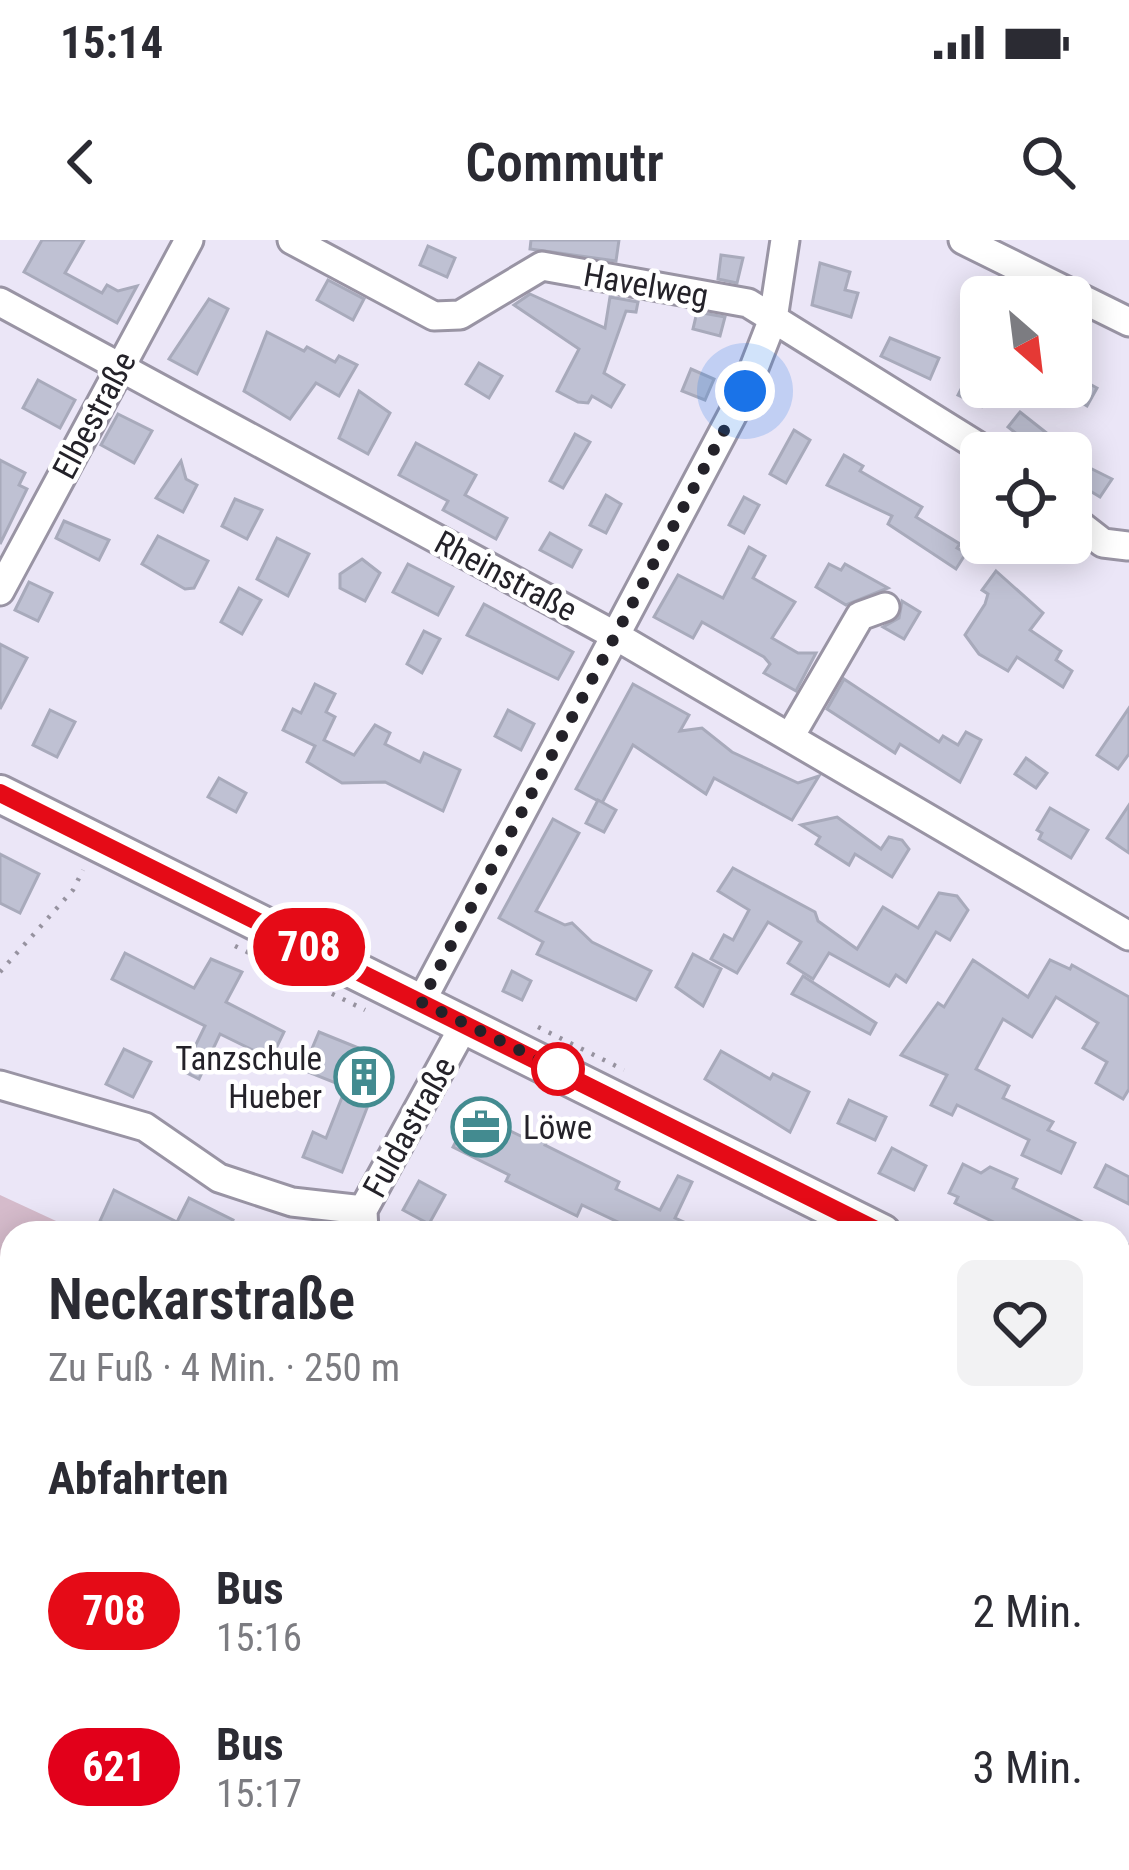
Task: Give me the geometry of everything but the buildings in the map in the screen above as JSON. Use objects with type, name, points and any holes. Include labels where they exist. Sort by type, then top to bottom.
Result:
[{"type":"main road","points":[[0,794],[858,1221]]},
{"type":"street","name":"Elbestraße","points":[[0,591],[189,240]]},
{"type":"street","name":"Havelweg","points":[[292,240],[434,316],[460,314],[542,266],[748,303],[960,435]]},
{"type":"street","points":[[421,1002],[745,391],[773,319],[785,240]]},
{"type":"street","points":[[963,240],[1129,322]]},
{"type":"street","name":"Rheinstraße","points":[[0,302],[616,636],[1129,936]]},
{"type":"street","points":[[1092,534],[1103,543],[1128,546]]},
{"type":"street","points":[[791,735],[860,616],[885,607]]},
{"type":"street","name":"Fuldastraße","points":[[364,1221],[465,1024]]},
{"type":"street","points":[[0,1085],[145,1127],[219,1178],[359,1221]]},
{"type":"path","points":[[0,972],[73,890],[84,867]]},
{"type":"shaded area","points":[[0,1195],[56,1221],[0,1221]]},
{"type":"bus line","name":"708","points":[[0,793],[858,1221]]},
{"type":"place","name":"Tanzschule Hueber","points":[[364,1077]]},
{"type":"place","name":"Löwe","points":[[481,1127]]},
{"type":"route","points":[[558,1069],[421,1002],[745,391]]}]
